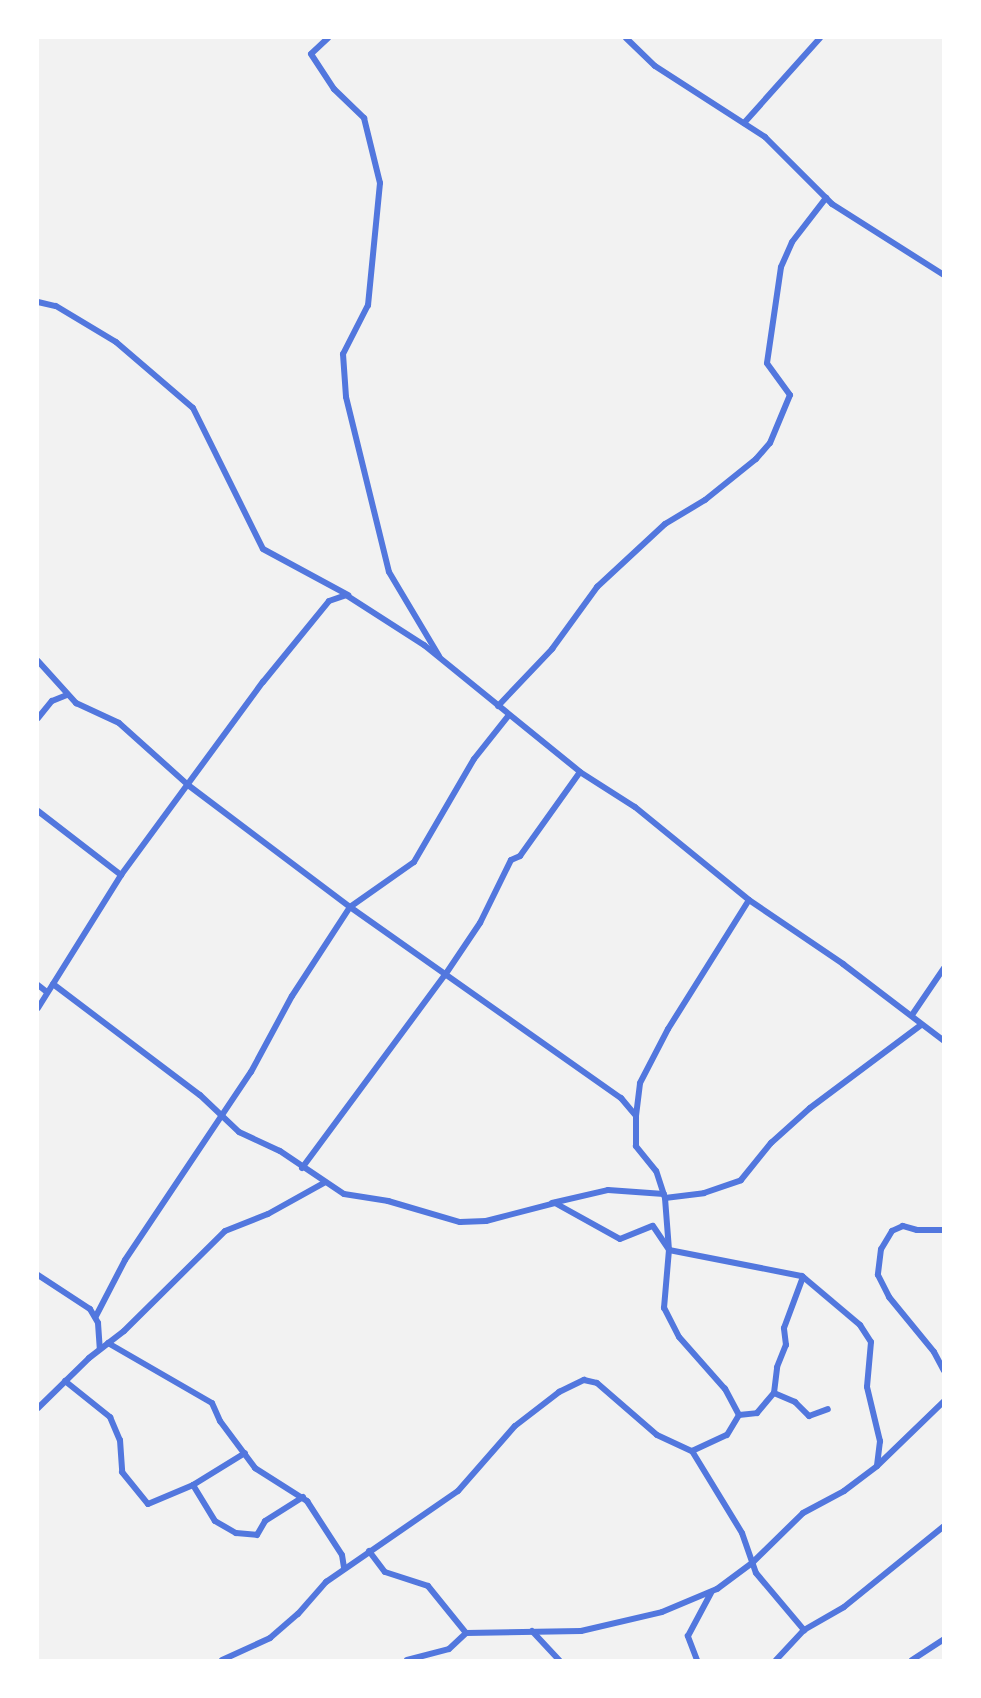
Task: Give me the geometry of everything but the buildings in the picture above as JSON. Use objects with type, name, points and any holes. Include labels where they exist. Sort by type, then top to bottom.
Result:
[{"type":"street","points":[[328,38],[311,54],[334,90],[364,118],[380,183],[368,306],[364,318],[345,345],[342,362],[346,397],[389,572],[441,659]]},
{"type":"street","points":[[626,38],[655,66],[744,123],[781,151],[826,198],[944,276]]},
{"type":"street","points":[[744,123],[820,38]]},
{"type":"street","points":[[498,706],[552,649],[597,587],[665,524],[705,500],[756,459],[770,443],[790,395],[766,363],[781,267],[792,242],[826,198]]},
{"type":"street","points":[[38,302],[56,306],[116,342],[193,408],[263,549],[354,598],[441,659],[580,772],[634,807],[749,900],[912,1015],[921,1025],[944,1041]]},
{"type":"street","points":[[38,1008],[121,875],[263,682],[329,602],[346,595],[354,598]]},
{"type":"street","points":[[38,661],[67,695],[85,709],[119,723],[188,785],[350,908],[621,1098],[636,1116]]},
{"type":"street","points":[[38,718],[52,701],[67,695]]},
{"type":"street","points":[[100,1349],[96,1316],[125,1260],[220,1115],[251,1072],[292,996],[350,908],[414,862],[474,759],[509,715]]},
{"type":"street","points":[[303,1168],[445,975],[485,914],[511,860],[520,856],[580,772]]},
{"type":"street","points":[[38,811],[121,875]]},
{"type":"street","points":[[739,1415],[725,1389],[679,1336],[664,1308],[669,1250],[664,1196],[656,1171],[636,1146],[636,1116],[640,1083],[668,1029],[749,900]]},
{"type":"street","points":[[912,1015],[944,968]]},
{"type":"street","points":[[53,984],[200,1095],[239,1132],[280,1151],[324,1183],[351,1197],[388,1201],[460,1222],[486,1221],[608,1190],[664,1196],[704,1193],[741,1180],[771,1143],[810,1108],[921,1025]]},
{"type":"street","points":[[38,985],[47,992]]},
{"type":"street","points":[[38,1407],[225,1231],[268,1214],[324,1183]]},
{"type":"street","points":[[552,1203],[620,1239],[653,1226],[669,1250],[803,1277],[860,1325],[871,1342],[867,1387],[880,1441],[877,1466]]},
{"type":"street","points":[[944,1230],[917,1230],[903,1226],[892,1231],[880,1249],[878,1275],[889,1297],[934,1352],[944,1371]]},
{"type":"street","points":[[38,1275],[96,1316]]},
{"type":"street","points":[[739,1415],[757,1413],[774,1393],[777,1366],[786,1345],[784,1328],[803,1277]]},
{"type":"street","points":[[108,1343],[206,1398],[263,1475],[303,1497],[342,1555],[344,1568]]},
{"type":"street","points":[[222,1660],[270,1638],[344,1568],[458,1491],[515,1426],[559,1392],[584,1380],[597,1383],[657,1435],[692,1451],[725,1501],[752,1563],[804,1630]]},
{"type":"street","points":[[65,1381],[110,1417],[120,1440],[122,1472],[141,1500],[153,1504],[193,1485],[245,1453]]},
{"type":"street","points":[[774,1393],[795,1402],[809,1416],[828,1409]]},
{"type":"street","points":[[407,1660],[449,1649],[466,1633],[581,1631],[662,1612],[711,1592],[752,1563],[803,1513],[844,1491],[877,1466],[944,1401]]},
{"type":"street","points":[[692,1451],[727,1436],[739,1415]]},
{"type":"street","points":[[193,1485],[215,1521],[236,1533],[256,1535],[270,1517],[303,1497]]},
{"type":"street","points":[[776,1660],[804,1630],[844,1607],[944,1526]]},
{"type":"street","points":[[369,1551],[385,1572],[428,1586],[466,1633]]},
{"type":"street","points":[[697,1660],[688,1636],[711,1592]]},
{"type":"street","points":[[532,1631],[559,1660]]},
{"type":"street","points":[[912,1660],[944,1639]]}]
